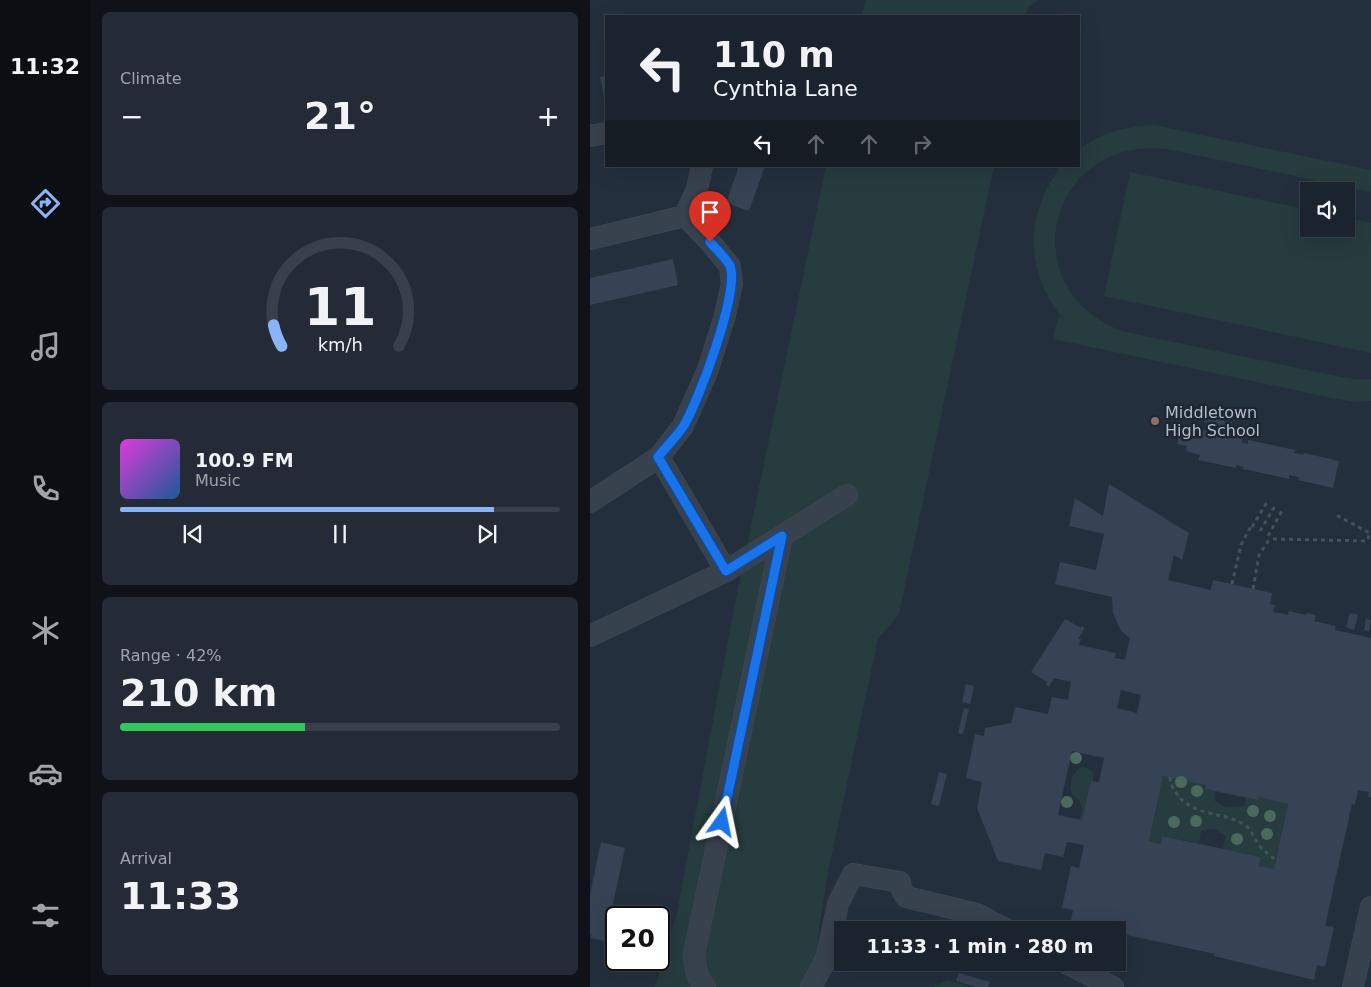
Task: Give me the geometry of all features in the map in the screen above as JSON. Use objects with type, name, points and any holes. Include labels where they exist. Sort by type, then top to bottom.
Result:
[{"type":"street","points":[[590,136],[605,133]]},
{"type":"street","points":[[685,216],[697,188],[702,167]]},
{"type":"street","points":[[590,239],[685,216]]},
{"type":"street","points":[[590,502],[658,457],[683,426],[707,372],[724,319],[732,284],[730,266],[685,216]]},
{"type":"street","points":[[658,457],[726,571]]},
{"type":"street","points":[[590,636],[726,571],[847,495]]},
{"type":"street","points":[[705,987],[700,982],[695,968],[694,954],[782,536]]},
{"type":"street","points":[[834,921],[838,904],[852,874],[900,882],[906,897],[977,914],[991,921]]},
{"type":"street","points":[[1353,987],[1371,907]]},
{"type":"street","points":[[811,987],[826,959],[834,922]]},
{"type":"street","points":[[1082,971],[1113,987]]},
{"type":"path","points":[[1232,584],[1241,545],[1267,502]]},
{"type":"path","points":[[1260,531],[1275,506]]},
{"type":"path","points":[[1252,589],[1259,556],[1270,538],[1283,509]]},
{"type":"path","points":[[1270,538],[1367,541],[1370,533],[1334,514]]},
{"type":"path","points":[[1170,777],[1173,788],[1180,798],[1208,814],[1243,824],[1251,830],[1259,844],[1276,860]]},
{"type":"green space","points":[[866,0],[1039,0],[1028,7],[1026,15],[862,15]]},
{"type":"green space","points":[[1154,125],[1371,170],[1371,192],[1355,189],[1355,182],[1324,182],[1167,149],[1126,151],[1093,166],[1070,191],[1058,221],[1056,254],[1066,285],[1089,313],[1126,332],[1341,377],[1371,379],[1371,401],[1357,402],[1337,399],[1053,339],[1058,317],[1062,318],[1050,300],[1041,281],[1036,262],[1035,223],[1040,204],[1060,167],[1080,167],[1080,148],[1097,138],[1115,131]]},
{"type":"green space","points":[[826,167],[994,167],[899,614],[878,639],[827,877],[818,937],[821,987],[655,987],[660,971],[670,971],[670,937],[676,917],[737,593]]},
{"type":"green space","points":[[1130,172],[1300,208],[1300,237],[1355,237],[1355,220],[1371,223],[1371,353],[1104,296]]},
{"type":"green space","points":[[1082,767],[1088,768],[1091,771],[1093,781],[1091,781],[1082,820],[1079,820],[1082,806],[1080,801],[1071,792],[1071,783],[1076,772]]},
{"type":"green space","points":[[1163,776],[1206,785],[1205,789],[1215,791],[1214,800],[1226,807],[1244,806],[1246,798],[1258,800],[1259,797],[1288,804],[1274,869],[1259,866],[1261,857],[1223,849],[1226,836],[1214,829],[1201,831],[1199,843],[1163,836],[1161,844],[1149,841]]},
{"type":"green space","points":[[948,980],[969,987],[933,987]]},
{"type":"building","points":[[605,76],[605,101],[600,77]]},
{"type":"building","points":[[739,167],[765,167],[749,211],[726,203]]},
{"type":"building","points":[[673,259],[678,285],[590,305],[590,278]]},
{"type":"building","points":[[1207,409],[1225,413],[1224,421],[1232,422],[1231,428],[1204,422]]},
{"type":"building","points":[[1181,425],[1242,439],[1242,442],[1248,444],[1248,440],[1295,450],[1294,453],[1303,455],[1304,453],[1339,461],[1333,488],[1298,480],[1299,477],[1289,475],[1289,479],[1243,469],[1244,467],[1236,465],[1236,468],[1198,460],[1200,455],[1186,451],[1187,446],[1177,444]]},
{"type":"building","points":[[1109,484],[1189,533],[1182,560],[1174,555],[1168,580],[1211,590],[1213,580],[1272,593],[1270,604],[1275,605],[1273,612],[1288,615],[1289,611],[1316,615],[1314,621],[1336,626],[1335,630],[1371,638],[1371,797],[1368,797],[1369,792],[1358,790],[1355,805],[1352,804],[1325,926],[1334,927],[1325,967],[1317,965],[1314,980],[1214,956],[1215,954],[1126,935],[1126,921],[1071,921],[1073,910],[1062,908],[1071,866],[1079,868],[1084,845],[1067,842],[1063,857],[1045,853],[1041,870],[998,861],[977,808],[982,782],[966,778],[975,734],[984,736],[985,728],[1011,723],[1015,707],[1048,714],[1052,697],[1068,700],[1071,682],[1054,678],[1049,687],[1046,685],[1047,682],[1031,672],[1065,619],[1081,628],[1081,626],[1085,628],[1078,639],[1081,639],[1079,645],[1116,653],[1115,658],[1125,660],[1130,638],[1121,631],[1113,613],[1112,597],[1055,584],[1060,562],[1096,570],[1104,534],[1069,526],[1075,498],[1103,516]],"holes":[[[1121,690],[1141,695],[1137,713],[1117,708]],[[1072,751],[1104,758],[1099,782],[1091,781],[1082,820],[1058,815]],[[1163,776],[1206,785],[1205,789],[1258,800],[1259,797],[1288,804],[1274,869],[1259,866],[1261,857],[1162,836],[1161,844],[1149,841]]]},
{"type":"building","points":[[1350,613],[1358,615],[1354,630],[1346,627]]},
{"type":"building","points":[[1366,619],[1371,620],[1369,631],[1364,630]]},
{"type":"building","points":[[966,684],[974,686],[970,704],[962,702]]},
{"type":"building","points":[[964,708],[969,709],[963,734],[958,733]]},
{"type":"building","points":[[939,772],[947,774],[939,806],[931,804]]},
{"type":"building","points":[[601,842],[625,848],[613,906],[605,906],[605,941],[591,938],[590,894]]},
{"type":"building","points":[[959,973],[990,982],[988,987],[976,987],[956,981]]},
{"type":"place","name":"Middletown High School","points":[[1155,421]]},
{"type":"route","points":[[710,242],[730,266],[732,284],[724,319],[707,372],[683,426],[658,457],[726,571],[782,536],[722,822]]}]
